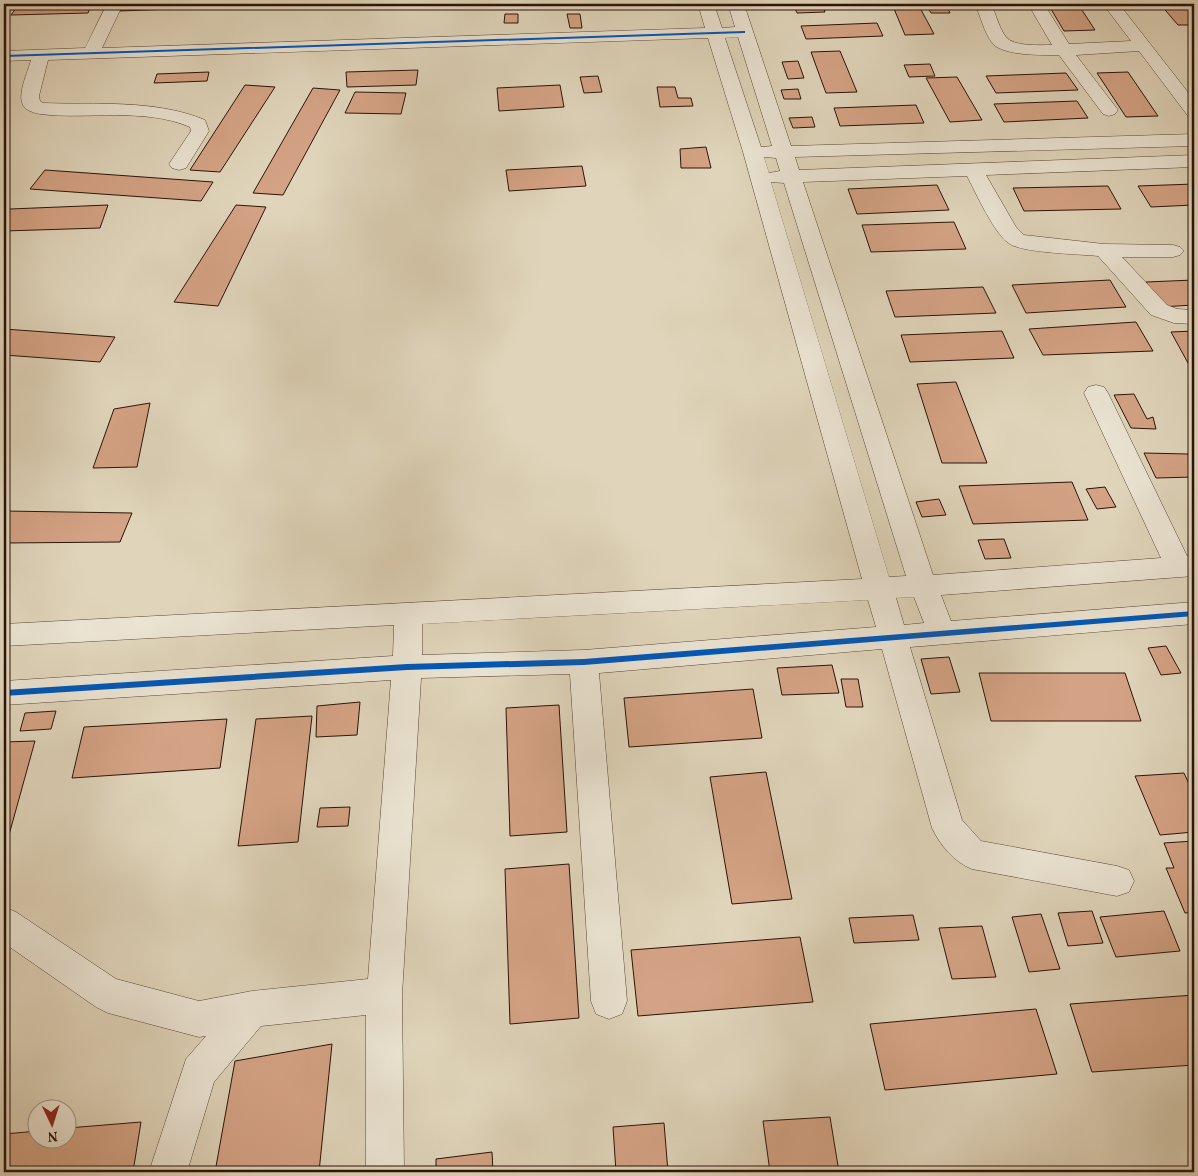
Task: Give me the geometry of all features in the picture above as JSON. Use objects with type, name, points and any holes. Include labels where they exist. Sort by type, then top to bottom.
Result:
[{"type":"street","points":[[91,53],[114,4]]},
{"type":"street","points":[[706,4],[753,152],[948,828],[972,854],[1117,881]]},
{"type":"street","points":[[736,4],[923,586],[942,634]]},
{"type":"street","points":[[983,4],[1001,42],[1010,46],[1064,50],[1142,46]]},
{"type":"street","points":[[1036,4],[1064,50],[1109,110]]},
{"type":"street","points":[[1111,4],[1194,112]]},
{"type":"street","points":[[4,56],[744,32]]},
{"type":"street","points":[[41,55],[30,96],[31,104],[39,108],[150,113],[192,120],[198,124],[200,130],[179,164]]},
{"type":"street","points":[[753,152],[972,148],[1194,140]]},
{"type":"street","points":[[760,177],[1194,160]]},
{"type":"street","points":[[973,169],[1007,230],[1017,240],[1034,244],[1104,250],[1173,251]]},
{"type":"street","points":[[1104,250],[1159,310],[1174,316],[1194,317]]},
{"type":"street","points":[[4,635],[878,589],[1187,566],[1096,393]]},
{"type":"street","points":[[385,1172],[384,995],[407,667],[408,613]]},
{"type":"street","points":[[4,693],[407,667],[584,662],[1194,613]]},
{"type":"street","points":[[584,662],[609,1001]]},
{"type":"street","points":[[4,922],[108,995],[199,1019],[252,1009],[384,995]]},
{"type":"street","points":[[168,1172],[199,1072],[252,1009]]},
{"type":"building","points":[[19,4],[92,4],[88,13],[11,15]]},
{"type":"building","points":[[123,4],[199,4],[198,8],[120,11]]},
{"type":"building","points":[[229,4],[306,4],[228,7]]},
{"type":"building","points":[[793,4],[822,4],[825,12],[797,13]]},
{"type":"building","points":[[892,4],[918,4],[934,34],[905,35]]},
{"type":"building","points":[[926,4],[946,4],[950,13],[931,13]]},
{"type":"building","points":[[1048,4],[1078,4],[1095,30],[1064,31]]},
{"type":"building","points":[[1160,4],[1192,4],[1194,6],[1194,25],[1178,25]]},
{"type":"building","points":[[505,14],[518,14],[518,23],[504,23]]},
{"type":"building","points":[[567,14],[580,14],[582,28],[570,28]]},
{"type":"building","points":[[877,23],[883,36],[806,39],[801,26]]},
{"type":"building","points":[[840,51],[857,92],[826,93],[811,52]]},
{"type":"building","points":[[798,61],[804,78],[788,79],[782,62]]},
{"type":"building","points":[[930,64],[935,76],[909,77],[904,65]]},
{"type":"building","points":[[418,70],[416,85],[347,87],[346,72]]},
{"type":"building","points":[[209,72],[207,81],[154,83],[157,74]]},
{"type":"building","points":[[1128,72],[1158,116],[1126,117],[1097,73]]},
{"type":"building","points":[[1066,73],[1078,90],[996,93],[986,76]]},
{"type":"building","points":[[598,76],[602,92],[584,93],[580,77]]},
{"type":"building","points":[[957,77],[982,120],[950,122],[926,78]]},
{"type":"building","points":[[245,85],[275,87],[220,172],[190,170]]},
{"type":"building","points":[[560,85],[564,107],[499,111],[497,88]]},
{"type":"building","points":[[657,87],[675,87],[678,98],[691,98],[693,106],[660,107]]},
{"type":"building","points":[[313,88],[340,90],[283,195],[253,193]]},
{"type":"building","points":[[798,89],[801,99],[784,99],[781,90]]},
{"type":"building","points":[[355,92],[406,93],[401,114],[345,113]]},
{"type":"building","points":[[1077,101],[1088,118],[1004,122],[994,104]]},
{"type":"building","points":[[916,105],[924,123],[840,126],[834,108]]},
{"type":"building","points":[[812,117],[815,127],[793,128],[789,118]]},
{"type":"building","points":[[706,147],[711,168],[681,168],[680,149]]},
{"type":"building","points":[[582,166],[586,186],[509,191],[506,170]]},
{"type":"building","points":[[45,170],[213,182],[201,201],[30,189]]},
{"type":"building","points":[[1194,184],[1194,205],[1151,207],[1138,186]]},
{"type":"building","points":[[937,185],[949,210],[857,214],[848,189]]},
{"type":"building","points":[[1108,186],[1121,209],[1024,211],[1013,188]]},
{"type":"building","points":[[108,205],[100,228],[4,231],[4,222],[10,209]]},
{"type":"building","points":[[236,205],[266,207],[218,306],[174,302]]},
{"type":"building","points":[[954,222],[966,249],[871,252],[862,225]]},
{"type":"building","points":[[1110,280],[1126,307],[1026,313],[1012,285]]},
{"type":"building","points":[[1194,280],[1194,305],[1160,307],[1146,282]]},
{"type":"building","points":[[983,287],[996,313],[895,317],[886,291]]},
{"type":"building","points":[[1136,322],[1153,351],[1043,355],[1029,329]]},
{"type":"building","points":[[4,329],[115,337],[100,362],[4,355]]},
{"type":"building","points":[[1002,331],[1014,358],[910,362],[901,335]]},
{"type":"building","points":[[1194,331],[1194,374],[1171,332]]},
{"type":"building","points":[[956,382],[987,463],[942,463],[917,384]]},
{"type":"building","points":[[1134,394],[1147,419],[1153,417],[1156,429],[1131,428],[1114,395]]},
{"type":"building","points":[[150,403],[137,467],[93,468],[114,409]]},
{"type":"building","points":[[1144,453],[1188,454],[1194,468],[1194,477],[1156,478]]},
{"type":"building","points":[[1072,482],[1088,520],[973,524],[959,486]]},
{"type":"building","points":[[1105,487],[1116,507],[1097,509],[1086,489]]},
{"type":"building","points":[[939,499],[946,515],[922,517],[916,502]]},
{"type":"building","points":[[4,511],[132,513],[120,542],[4,543]]},
{"type":"building","points":[[1004,539],[1011,558],[985,559],[978,540]]},
{"type":"building","points":[[1166,646],[1181,673],[1161,675],[1148,648]]},
{"type":"building","points":[[949,657],[960,692],[931,694],[921,659]]},
{"type":"building","points":[[832,665],[839,693],[782,695],[777,668]]},
{"type":"building","points":[[979,673],[1125,673],[1141,721],[991,721]]},
{"type":"building","points":[[841,679],[858,679],[863,707],[846,707]]},
{"type":"building","points":[[753,689],[762,738],[629,747],[624,698]]},
{"type":"building","points":[[360,702],[357,735],[316,737],[317,706]]},
{"type":"building","points":[[559,705],[567,832],[510,836],[506,708]]},
{"type":"building","points":[[56,711],[51,729],[20,731],[25,713]]},
{"type":"building","points":[[312,716],[298,842],[238,846],[256,719]]},
{"type":"building","points":[[227,719],[220,768],[72,778],[84,727]]},
{"type":"building","points":[[35,741],[4,853],[4,742]]},
{"type":"building","points":[[766,772],[792,899],[732,904],[710,777]]},
{"type":"building","points":[[1184,773],[1194,795],[1194,832],[1160,835],[1135,776]]},
{"type":"building","points":[[350,807],[348,826],[317,827],[320,808]]},
{"type":"building","points":[[1194,841],[1194,912],[1185,913],[1166,868],[1174,868],[1164,843]]},
{"type":"building","points":[[569,864],[579,1018],[510,1024],[505,869]]},
{"type":"building","points":[[1092,911],[1103,943],[1068,946],[1058,913]]},
{"type":"building","points":[[1164,911],[1180,951],[1116,957],[1100,917]]},
{"type":"building","points":[[1041,914],[1060,969],[1029,972],[1012,917]]},
{"type":"building","points":[[913,915],[919,940],[854,943],[849,918]]},
{"type":"building","points":[[982,926],[996,977],[952,979],[939,928]]},
{"type":"building","points":[[800,937],[813,1002],[638,1016],[631,950]]},
{"type":"building","points":[[1194,995],[1194,1065],[1092,1072],[1070,1004]]},
{"type":"building","points":[[1036,1009],[1057,1074],[885,1090],[870,1024]]},
{"type":"building","points":[[332,1044],[319,1172],[215,1172],[235,1061]]},
{"type":"building","points":[[830,1117],[839,1172],[770,1172],[763,1121]]},
{"type":"building","points":[[141,1122],[133,1172],[4,1172],[4,1134],[28,1132],[28,1148],[78,1148],[78,1127]]},
{"type":"building","points":[[664,1123],[668,1172],[616,1172],[613,1127]]},
{"type":"building","points":[[492,1152],[493,1172],[436,1172],[436,1159]]},
{"type":"cycle path","points":[[4,56],[744,32]]},
{"type":"cycle path","points":[[4,693],[407,667],[584,662],[1194,613]]}]
